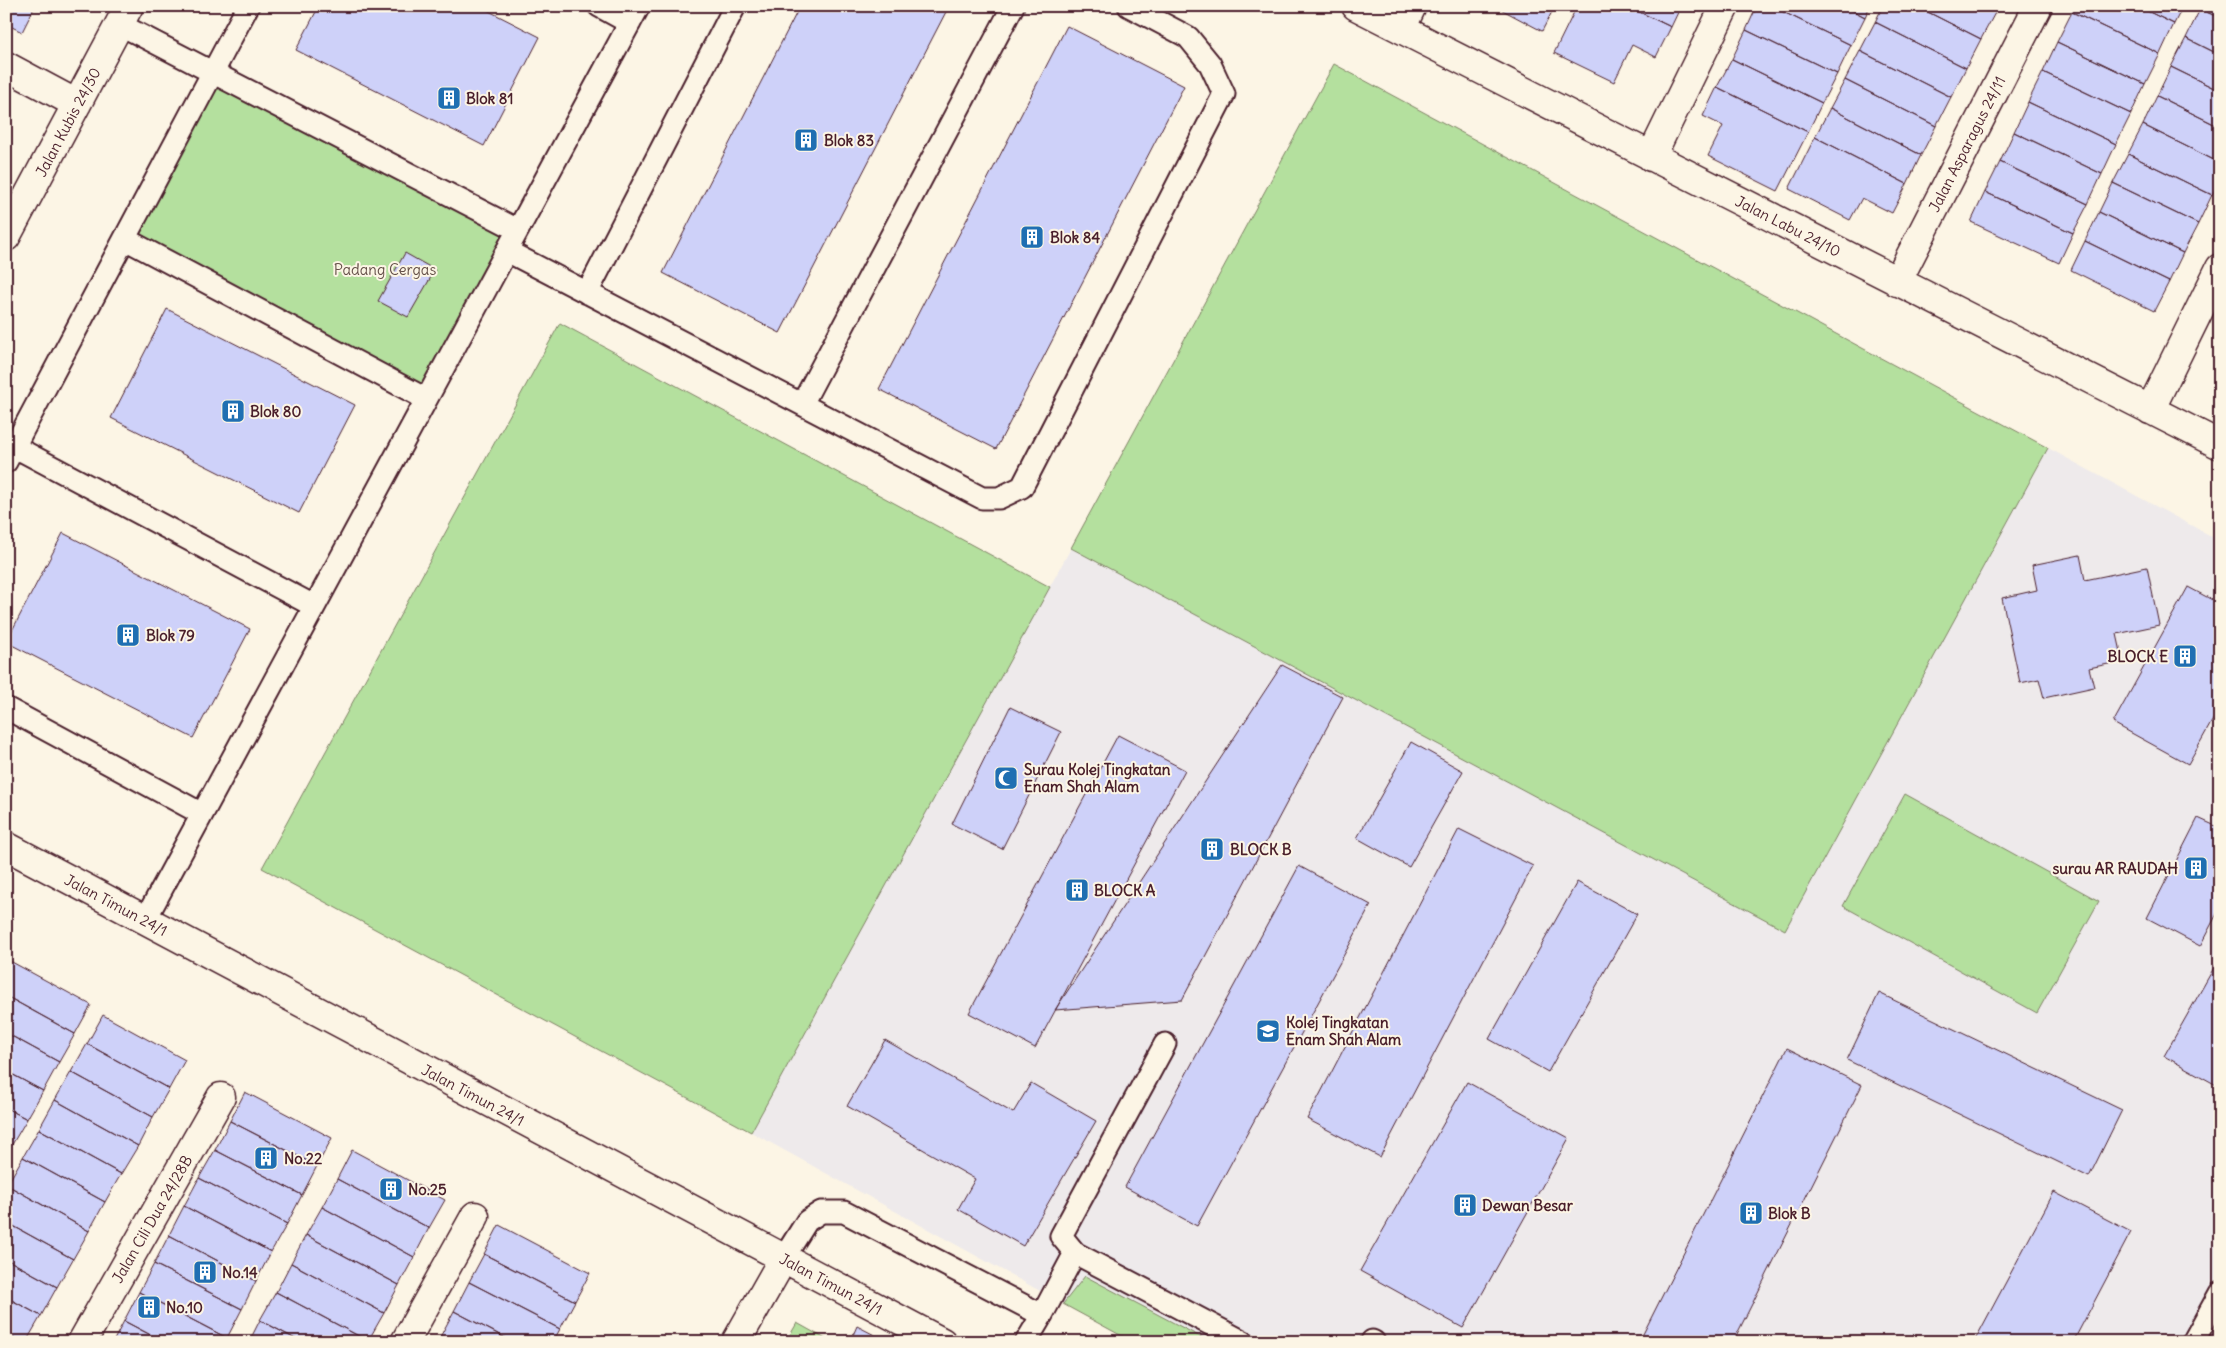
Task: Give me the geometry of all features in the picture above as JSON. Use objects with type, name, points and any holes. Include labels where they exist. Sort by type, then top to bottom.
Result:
[{"type":"street","name":"Jalan Labu 24/10","points":[[1356,6],[1407,18],[1651,157],[2220,445]]},
{"type":"street","points":[[1651,157],[1725,6]]},
{"type":"street","name":"Jalan Asparagus 24/11","points":[[1897,282],[2038,6]]},
{"type":"street","name":"Jalan Kubis 24/30","points":[[6,237],[124,15]]},
{"type":"street","points":[[6,66],[77,104]]},
{"type":"street","points":[[2150,410],[2220,268]]},
{"type":"street","name":"Jalan Timun 24/1","points":[[6,846],[942,1342]]},
{"type":"street","name":"Jalan Cili Dua 24/28B","points":[[82,1342],[221,1097]]},
{"type":"street","points":[[405,1342],[475,1216]]},
{"type":"street","points":[[736,1342],[783,1259]]},
{"type":"lane","points":[[248,6],[10,454],[314,606]]},
{"type":"lane","points":[[145,920],[634,14],[599,6]]},
{"type":"lane","points":[[587,293],[735,6]]},
{"type":"lane","points":[[802,404],[1013,6]]},
{"type":"lane","points":[[507,251],[982,498],[1000,498],[1022,487],[1224,94],[1210,64],[1188,37],[1129,6]]},
{"type":"lane","points":[[124,15],[213,73],[518,230]]},
{"type":"lane","points":[[125,239],[426,400]]},
{"type":"lane","points":[[6,708],[202,814]]},
{"type":"lane","points":[[1165,1044],[1060,1236],[1075,1253],[1244,1342]]},
{"type":"lane","points":[[783,1259],[807,1221],[821,1212],[844,1212],[1042,1315]]},
{"type":"lane","points":[[1026,1342],[1075,1253]]},
{"type":"lane","points":[[2193,1342],[2220,1293]]},
{"type":"shaded area","points":[[2048,448],[2220,541],[2220,1342],[1133,1342],[751,1132],[1071,548],[1785,930]]},
{"type":"green space","points":[[1334,64],[2048,448],[1785,930],[1071,548]]},
{"type":"green space","name":"Padang Cergas","points":[[213,73],[518,230],[426,399],[125,239]]},
{"type":"green space","points":[[560,323],[1050,587],[751,1132],[262,868]]},
{"type":"green space","points":[[1905,794],[2099,901],[2037,1013],[1843,906]]},
{"type":"green space","points":[[1085,1276],[1210,1342],[1133,1342],[1063,1304]]},
{"type":"green space","points":[[797,1323],[831,1342],[786,1342]]},
{"type":"building","points":[[6,6],[35,6],[22,32],[6,24]]},
{"type":"building","name":"Blok 81","points":[[319,6],[479,6],[540,37],[484,146],[296,50]]},
{"type":"building","name":"Blok 83","points":[[800,6],[949,6],[780,333],[663,273]]},
{"type":"building","points":[[1495,6],[1555,6],[1542,31]]},
{"type":"building","points":[[1577,6],[1627,6],[1671,27],[1656,57],[1632,45],[1614,82],[1554,53]]},
{"type":"building","points":[[1627,6],[1681,6],[1671,27]]},
{"type":"building","points":[[1757,6],[1771,6],[1851,45],[1837,74],[1746,30]]},
{"type":"building","points":[[1771,6],[1844,6],[1865,17],[1851,45]]},
{"type":"building","points":[[1844,6],[1870,6],[1865,17]]},
{"type":"building","points":[[1883,6],[1916,6],[1981,39],[1966,68],[1875,22]]},
{"type":"building","points":[[1916,6],[1987,6],[1996,11],[1981,39]]},
{"type":"building","points":[[2075,6],[2137,6],[2174,24],[2160,54],[2072,12]]},
{"type":"building","points":[[2137,6],[2183,6],[2174,24]]},
{"type":"building","points":[[2201,6],[2220,6],[2220,18],[2200,9]]},
{"type":"building","points":[[2200,9],[2220,18],[2220,55],[2186,38]]},
{"type":"building","points":[[2072,12],[2160,54],[2145,84],[2057,42]]},
{"type":"building","points":[[1875,22],[1966,68],[1951,97],[1860,51]]},
{"type":"building","name":"Blok 84","points":[[1067,26],[1184,86],[996,449],[879,389]]},
{"type":"building","points":[[1746,30],[1837,74],[1822,103],[1732,59]]},
{"type":"building","points":[[2186,38],[2220,55],[2220,91],[2171,67]]},
{"type":"building","points":[[2057,42],[2145,84],[2131,114],[2043,72]]},
{"type":"building","points":[[1860,51],[1951,97],[1936,126],[1845,80]]},
{"type":"building","points":[[1732,59],[1822,103],[1808,132],[1717,87]]},
{"type":"building","points":[[2171,67],[2220,91],[2220,127],[2157,96]]},
{"type":"building","points":[[2043,72],[2131,114],[2116,144],[2028,102]]},
{"type":"building","points":[[1845,80],[1936,126],[1921,155],[1830,108]]},
{"type":"building","points":[[1717,87],[1808,132],[1778,191],[1708,156],[1723,126],[1703,116]]},
{"type":"building","points":[[2157,96],[2220,127],[2220,163],[2143,125]]},
{"type":"building","points":[[2028,102],[2116,144],[2102,174],[2014,132]]},
{"type":"building","points":[[1830,108],[1921,155],[1907,184],[1815,137]]},
{"type":"building","points":[[2143,125],[2220,163],[2220,180],[2212,195],[2128,154]]},
{"type":"building","points":[[2014,132],[2102,174],[2088,204],[2000,162]]},
{"type":"building","points":[[1815,137],[1907,184],[1892,213],[1862,198],[1850,220],[1789,189]]},
{"type":"building","points":[[2128,154],[2212,195],[2198,224],[2113,183]]},
{"type":"building","points":[[2000,162],[2088,204],[2073,233],[1985,192]]},
{"type":"building","points":[[2113,183],[2198,224],[2183,253],[2099,212]]},
{"type":"building","points":[[1985,192],[2073,233],[2059,263],[1971,222]]},
{"type":"building","points":[[2099,212],[2183,253],[2169,282],[2085,241]]},
{"type":"building","points":[[2085,241],[2169,282],[2154,311],[2071,270]]},
{"type":"building","points":[[405,253],[435,270],[408,317],[378,301]]},
{"type":"building","name":"Blok 80","points":[[167,309],[355,405],[299,513],[111,418]]},
{"type":"building","name":"Blok 79","points":[[63,533],[250,629],[193,738],[6,642]]},
{"type":"building","points":[[2080,555],[2085,580],[2147,567],[2159,625],[2117,634],[2123,661],[2089,668],[2094,687],[2044,698],[2039,679],[2020,683],[2002,598],[2037,590],[2032,565]]},
{"type":"building","name":"BLOCK E","points":[[2188,587],[2220,604],[2220,707],[2188,764],[2113,723]]},
{"type":"building","name":"BLOCK B","points":[[1282,665],[1343,697],[1182,1000],[1055,1010]]},
{"type":"building","name":"Surau Kolej Tingkatan Enam Shah Alam","points":[[1010,707],[1061,732],[1002,849],[952,824]]},
{"type":"building","name":"BLOCK A","points":[[1118,735],[1185,770],[1035,1048],[969,1013]]},
{"type":"building","points":[[1411,742],[1463,771],[1409,867],[1357,838]]},
{"type":"building","name":"surau AR RAUDAH","points":[[2198,818],[2220,828],[2220,908],[2200,946],[2147,918]]},
{"type":"building","points":[[1459,829],[1533,866],[1380,1157],[1307,1119]]},
{"type":"building","points":[[1299,866],[1371,905],[1197,1226],[1125,1187]]},
{"type":"building","points":[[1577,882],[1637,914],[1548,1072],[1489,1039]]},
{"type":"building","points":[[2220,957],[2220,1087],[2164,1056]]},
{"type":"building","points":[[10,961],[91,1005],[75,1034],[6,996],[6,969]]},
{"type":"building","points":[[1879,993],[2122,1110],[2089,1177],[1847,1060]]},
{"type":"building","points":[[6,996],[75,1034],[59,1062],[6,1033]]},
{"type":"building","points":[[103,1015],[185,1060],[169,1089],[87,1044]]},
{"type":"building","points":[[6,1033],[59,1062],[43,1091],[6,1071]]},
{"type":"building","points":[[885,1040],[1013,1113],[1031,1083],[1096,1121],[1023,1246],[958,1209],[975,1179],[847,1106]]},
{"type":"building","points":[[87,1044],[169,1089],[153,1117],[71,1072]]},
{"type":"building","name":"Blok B","points":[[1787,1048],[1862,1085],[1733,1342],[1639,1342]]},
{"type":"building","points":[[6,1071],[43,1091],[27,1119],[6,1108]]},
{"type":"building","points":[[71,1072],[153,1117],[138,1146],[55,1100]]},
{"type":"building","name":"Dewan Besar","points":[[1467,1082],[1569,1138],[1463,1328],[1360,1271]]},
{"type":"building","points":[[245,1092],[332,1138],[317,1166],[230,1121]]},
{"type":"building","points":[[55,1100],[138,1146],[121,1174],[39,1129]]},
{"type":"building","points":[[6,1108],[27,1119],[10,1148],[6,1146]]},
{"type":"building","name":"No.22","points":[[230,1121],[317,1166],[302,1195],[215,1150]]},
{"type":"building","points":[[39,1129],[121,1174],[105,1202],[23,1157]]},
{"type":"building","points":[[215,1150],[302,1195],[287,1224],[199,1178]]},
{"type":"building","name":"No.25","points":[[352,1150],[445,1200],[429,1228],[337,1179]]},
{"type":"building","points":[[23,1157],[105,1202],[89,1231],[7,1185]]},
{"type":"building","points":[[199,1178],[287,1224],[271,1252],[184,1206]]},
{"type":"building","points":[[337,1179],[429,1228],[414,1257],[322,1207]]},
{"type":"building","points":[[7,1185],[89,1231],[73,1259],[6,1222]]},
{"type":"building","points":[[2054,1192],[2131,1232],[2073,1342],[1974,1342]]},
{"type":"building","points":[[184,1206],[271,1252],[256,1281],[169,1235]]},
{"type":"building","points":[[322,1207],[414,1257],[399,1285],[306,1235]]},
{"type":"building","points":[[6,1222],[73,1259],[57,1287],[6,1259]]},
{"type":"building","points":[[499,1225],[590,1273],[575,1301],[484,1254]]},
{"type":"building","name":"No.14","points":[[169,1235],[256,1281],[242,1309],[154,1264]]},
{"type":"building","points":[[306,1235],[399,1285],[384,1313],[291,1263]]},
{"type":"building","points":[[484,1254],[575,1301],[560,1329],[469,1282]]},
{"type":"building","points":[[6,1259],[57,1287],[41,1316],[6,1297]]},
{"type":"building","points":[[291,1263],[384,1313],[368,1341],[276,1292]]},
{"type":"building","points":[[154,1264],[242,1309],[227,1338],[139,1292]]},
{"type":"building","points":[[469,1282],[560,1329],[553,1342],[513,1342],[454,1311]]},
{"type":"building","name":"No.10","points":[[139,1292],[227,1338],[225,1342],[164,1342],[124,1321]]},
{"type":"building","points":[[276,1292],[368,1341],[301,1342],[260,1320]]},
{"type":"building","points":[[6,1297],[41,1316],[26,1342],[20,1342],[6,1334]]},
{"type":"building","points":[[454,1311],[513,1342],[444,1342],[439,1339]]},
{"type":"building","points":[[260,1320],[301,1342],[249,1342]]},
{"type":"building","points":[[124,1321],[164,1342],[113,1342]]},
{"type":"building","points":[[857,1326],[888,1342],[850,1342]]},
{"type":"building","points":[[6,1334],[20,1342],[6,1342]]},
{"type":"place","name":"Blok 81","points":[[449,98]]},
{"type":"place","name":"Blok 83","points":[[806,140]]},
{"type":"place","name":"Blok 84","points":[[1032,237]]},
{"type":"place","name":"Blok 80","points":[[233,411]]},
{"type":"place","name":"Blok 79","points":[[128,635]]},
{"type":"place","name":"BLOCK E","points":[[2185,656]]},
{"type":"place","name":"Surau Kolej Tingkatan Enam Shah Alam","points":[[1006,778]]},
{"type":"place","name":"BLOCK B","points":[[1212,849]]},
{"type":"place","name":"surau AR RAUDAH","points":[[2196,868]]},
{"type":"place","name":"BLOCK A","points":[[1077,890]]},
{"type":"place","name":"Kolej Tingkatan Enam Shah Alam","points":[[1268,1031]]},
{"type":"place","name":"No.22","points":[[266,1158]]},
{"type":"place","name":"No.25","points":[[391,1189]]},
{"type":"place","name":"Dewan Besar","points":[[1465,1205]]},
{"type":"place","name":"Blok B","points":[[1751,1213]]},
{"type":"place","name":"No.14","points":[[205,1272]]},
{"type":"place","name":"No.10","points":[[149,1307]]}]
